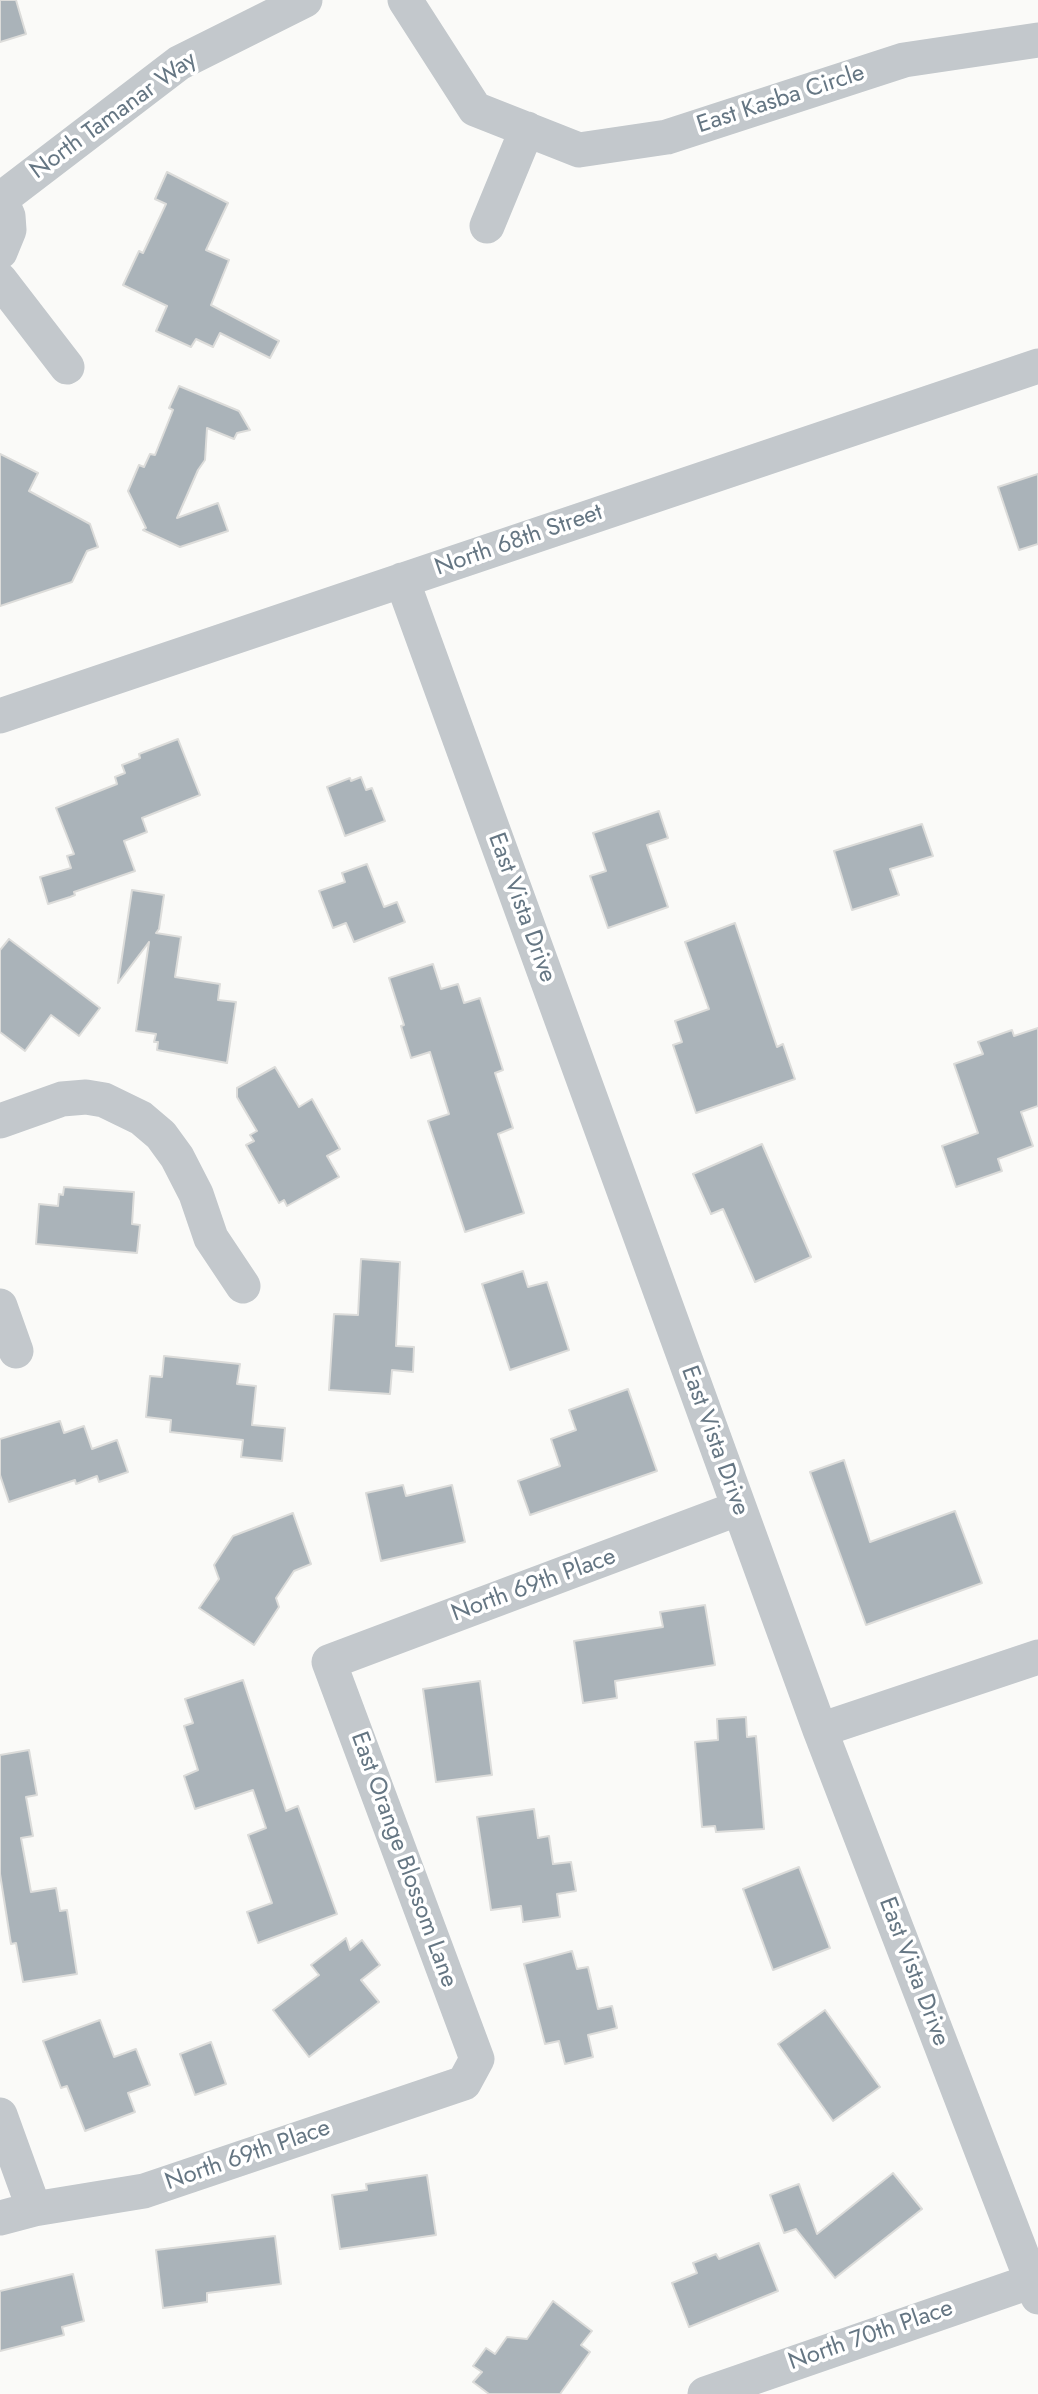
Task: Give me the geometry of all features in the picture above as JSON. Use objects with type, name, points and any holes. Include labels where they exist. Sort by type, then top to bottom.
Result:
[{"type":"street","name":"North Tamanar Way","points":[[0,199],[179,63],[305,0]]},
{"type":"street","name":"East Kasba Circle","points":[[405,0],[475,109],[579,150],[667,137],[904,60],[1038,40]]},
{"type":"street","points":[[487,226],[527,129]]},
{"type":"street","points":[[0,199],[8,216],[9,230],[0,252]]},
{"type":"street","points":[[0,280],[67,368]]},
{"type":"street","name":"North 68th Street","points":[[0,716],[1038,366]]},
{"type":"street","name":"East Vista Drive","points":[[402,580],[820,1730],[1036,2285]]},
{"type":"street","points":[[0,1121],[62,1099],[86,1097],[104,1100],[141,1118],[161,1135],[177,1157],[196,1194],[211,1238],[243,1286]]},
{"type":"street","points":[[0,1306],[16,1351]]},
{"type":"street","name":"North 69th Place","points":[[329,1662],[739,1508]]},
{"type":"street","points":[[820,1730],[1038,1657]]},
{"type":"street","name":"East Orange Blossom Lane","points":[[329,1662],[477,2059]]},
{"type":"street","name":"North 69th Place","points":[[0,2218],[34,2209],[144,2191],[464,2083],[477,2059]]},
{"type":"street","points":[[0,2115],[34,2209]]},
{"type":"street","name":"North 70th Place","points":[[705,2394],[1036,2285]]},
{"type":"building","points":[[0,0],[16,0],[26,34],[0,42]]},
{"type":"building","points":[[167,172],[228,203],[206,250],[229,260],[211,305],[279,341],[270,358],[220,333],[213,347],[196,339],[191,347],[156,331],[167,306],[123,285],[139,251],[143,253],[166,204],[155,199]]},
{"type":"building","points":[[179,386],[239,411],[250,430],[237,433],[234,439],[207,428],[205,460],[177,518],[218,503],[228,531],[180,547],[143,530],[146,528],[128,491],[139,465],[144,467],[150,454],[155,455],[173,410],[169,408]]},
{"type":"building","points":[[0,454],[38,473],[29,491],[90,524],[98,547],[87,551],[72,582],[0,606]]},
{"type":"building","points":[[1038,474],[1038,544],[1019,550],[998,487]]},
{"type":"building","points":[[178,739],[200,795],[142,818],[147,832],[124,841],[135,871],[48,904],[40,877],[71,868],[67,856],[74,854],[56,808],[117,784],[115,777],[125,773],[122,765],[140,758],[139,754]]},
{"type":"building","points":[[361,777],[366,790],[372,788],[385,821],[345,836],[327,787],[350,778],[351,781]]},
{"type":"building","points":[[659,811],[668,838],[647,845],[668,907],[608,928],[590,876],[606,871],[593,833]]},
{"type":"building","points":[[922,824],[933,856],[890,869],[899,895],[852,910],[834,851]]},
{"type":"building","points":[[367,864],[384,907],[397,902],[405,922],[354,942],[346,923],[333,928],[319,891],[345,882],[342,873]]},
{"type":"building","points":[[132,890],[164,895],[159,929],[156,933],[181,937],[175,977],[220,984],[218,1000],[236,1002],[227,1063],[157,1050],[158,1042],[154,1042],[156,1034],[136,1031],[149,942],[118,983]]},
{"type":"building","points":[[735,923],[777,1047],[783,1044],[795,1079],[696,1113],[673,1045],[682,1042],[675,1021],[709,1009],[685,942]]},
{"type":"building","points":[[9,939],[100,1008],[79,1036],[51,1015],[25,1051],[0,1032],[0,950]]},
{"type":"building","points":[[433,964],[441,989],[458,984],[464,1003],[480,998],[503,1070],[495,1073],[513,1128],[498,1134],[524,1213],[465,1232],[428,1121],[449,1114],[430,1052],[411,1058],[389,978]]},
{"type":"building","points":[[1038,1028],[1038,1106],[1021,1112],[1033,1146],[998,1159],[1002,1171],[956,1187],[942,1146],[978,1133],[954,1064],[983,1054],[978,1042],[1012,1030],[1014,1036]]},
{"type":"building","points":[[275,1067],[299,1107],[312,1099],[340,1149],[327,1156],[339,1177],[287,1206],[284,1200],[279,1203],[246,1145],[254,1141],[250,1135],[257,1131],[237,1097],[237,1088]]},
{"type":"building","points":[[762,1144],[811,1257],[755,1282],[723,1209],[711,1214],[693,1174]]},
{"type":"building","points":[[64,1187],[134,1192],[132,1224],[140,1225],[137,1253],[36,1244],[39,1204],[58,1206],[59,1194],[63,1195]]},
{"type":"building","points":[[361,1259],[400,1262],[396,1346],[414,1347],[413,1372],[392,1370],[390,1394],[329,1390],[334,1314],[358,1315]]},
{"type":"building","points":[[523,1271],[528,1287],[547,1282],[569,1350],[510,1370],[482,1284]]},
{"type":"building","points":[[164,1356],[240,1364],[237,1384],[256,1386],[252,1425],[285,1428],[282,1461],[241,1457],[243,1440],[170,1432],[171,1420],[146,1417],[150,1376],[162,1377]]},
{"type":"building","points":[[628,1389],[657,1471],[530,1515],[518,1481],[560,1466],[551,1439],[576,1430],[569,1410]]},
{"type":"building","points":[[60,1421],[64,1433],[84,1426],[92,1449],[117,1440],[128,1472],[99,1482],[97,1476],[76,1484],[75,1480],[9,1502],[0,1475],[0,1439]]},
{"type":"building","points":[[844,1460],[870,1542],[955,1511],[982,1583],[866,1625],[810,1472]]},
{"type":"building","points":[[403,1485],[406,1496],[452,1485],[465,1542],[381,1561],[366,1493]]},
{"type":"building","points":[[293,1513],[311,1564],[294,1571],[276,1598],[279,1607],[254,1645],[199,1608],[219,1579],[214,1565],[233,1536]]},
{"type":"building","points":[[705,1605],[715,1665],[615,1681],[617,1698],[583,1703],[574,1641],[663,1627],[660,1612]]},
{"type":"building","points":[[243,1680],[286,1811],[298,1806],[337,1914],[258,1943],[247,1912],[272,1903],[248,1835],[266,1828],[253,1790],[195,1809],[184,1776],[198,1770],[184,1726],[193,1723],[185,1699]]},
{"type":"building","points":[[480,1681],[492,1775],[436,1782],[423,1689]]},
{"type":"building","points":[[746,1717],[747,1737],[756,1736],[764,1829],[716,1832],[715,1826],[702,1827],[695,1742],[718,1740],[717,1719]]},
{"type":"building","points":[[29,1750],[37,1795],[26,1797],[33,1836],[21,1838],[31,1892],[56,1888],[60,1911],[67,1910],[77,1974],[23,1982],[16,1943],[11,1944],[0,1874],[0,1755]]},
{"type":"building","points":[[534,1809],[538,1838],[549,1836],[553,1864],[571,1862],[576,1891],[557,1894],[560,1917],[523,1922],[521,1906],[491,1910],[477,1817]]},
{"type":"building","points":[[799,1867],[830,1948],[773,1970],[743,1889]]},
{"type":"building","points":[[346,1938],[350,1950],[362,1940],[380,1965],[361,1980],[379,2002],[309,2057],[273,2010],[319,1975],[311,1965]]},
{"type":"building","points":[[572,1951],[577,1969],[588,1967],[598,2009],[612,2006],[617,2028],[588,2035],[593,2057],[565,2064],[559,2041],[545,2044],[524,1964]]},
{"type":"building","points":[[825,2010],[880,2087],[833,2121],[778,2044]]},
{"type":"building","points":[[100,2020],[114,2057],[136,2049],[150,2085],[128,2093],[135,2112],[85,2131],[67,2086],[61,2088],[43,2041]]},
{"type":"building","points":[[211,2042],[226,2084],[195,2095],[180,2054]]},
{"type":"building","points":[[893,2173],[922,2209],[835,2278],[796,2229],[784,2233],[770,2195],[799,2184],[817,2234]]},
{"type":"building","points":[[427,2175],[436,2235],[340,2249],[332,2195],[367,2190],[366,2184]]},
{"type":"building","points":[[275,2236],[281,2284],[207,2293],[207,2302],[163,2308],[156,2250]]},
{"type":"building","points":[[759,2243],[778,2291],[689,2327],[672,2283],[697,2273],[693,2263],[716,2254],[719,2259]]},
{"type":"building","points":[[73,2274],[84,2321],[62,2327],[64,2335],[0,2351],[0,2291]]},
{"type":"building","points":[[553,2301],[592,2331],[581,2345],[590,2352],[560,2394],[489,2394],[473,2382],[482,2372],[473,2366],[486,2348],[495,2354],[507,2337],[527,2339]]}]
